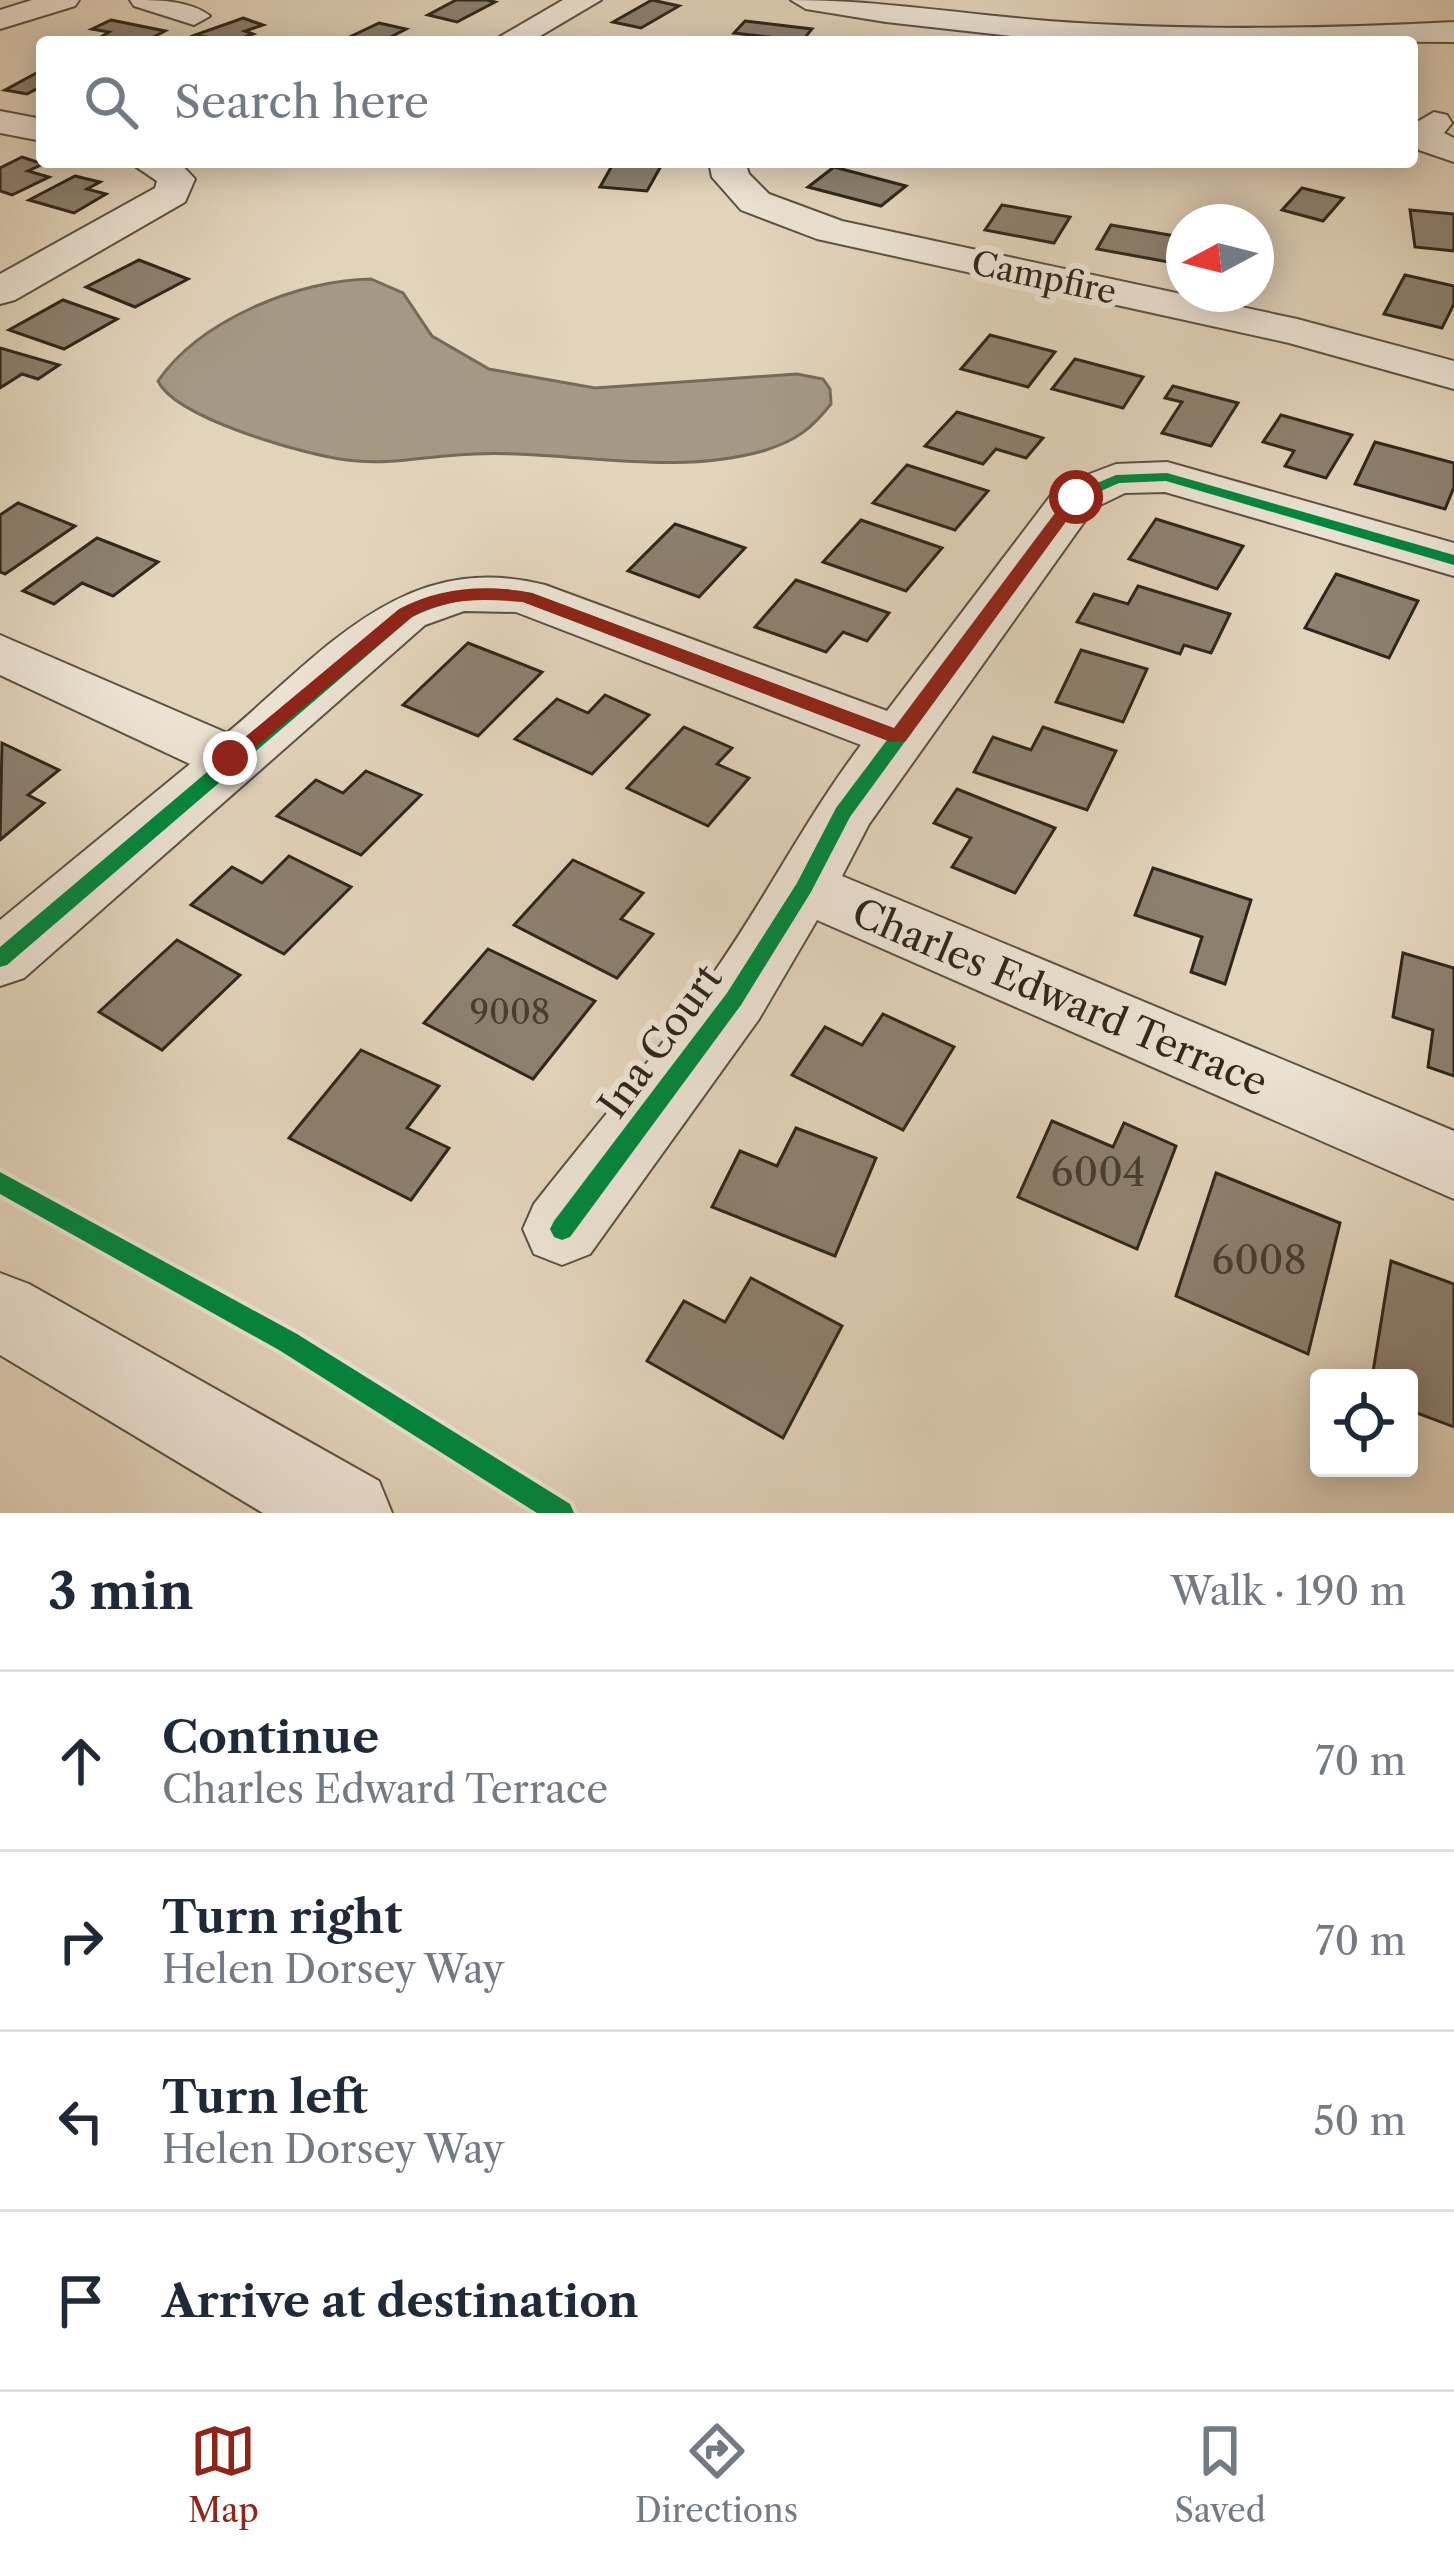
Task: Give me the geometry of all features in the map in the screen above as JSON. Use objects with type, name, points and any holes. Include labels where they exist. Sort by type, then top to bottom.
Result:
[{"type":"street","points":[[0,20],[64,0]]},
{"type":"street","points":[[145,0],[194,16]]},
{"type":"street","points":[[512,36],[586,0]]},
{"type":"street","points":[[806,0],[887,12],[1198,36]]},
{"type":"street","points":[[1309,0],[1341,36]]},
{"type":"street","points":[[868,36],[887,12]]},
{"type":"street","points":[[1391,36],[1454,32]]},
{"type":"street","points":[[0,122],[36,129]]},
{"type":"street","points":[[0,292],[172,194],[176,179],[164,168]]},
{"type":"street","name":"Campfire","points":[[729,168],[731,177],[755,202],[831,231],[1316,337],[1454,375]]},
{"type":"street","name":"Charles Edward Terrace","points":[[1454,560],[1167,476],[1116,479],[1076,497],[843,812],[804,887],[1454,1166]]},
{"type":"street","points":[[0,959],[230,758],[406,613],[426,602],[473,592],[526,597],[898,737]]},
{"type":"street","points":[[0,653],[230,758]]},
{"type":"street","name":"Ina Court","points":[[562,1229],[734,999],[804,887]]},
{"type":"street","points":[[0,1311],[347,1513]]},
{"type":"shaded area","points":[[371,279],[403,293],[432,336],[489,369],[595,388],[797,374],[823,379],[830,389],[831,404],[795,438],[730,458],[657,463],[474,454],[363,462],[302,451],[243,433],[189,408],[158,381],[199,339],[253,308],[313,287]]},
{"type":"building","points":[[456,0],[495,2],[457,22],[428,15]]},
{"type":"building","points":[[652,0],[679,6],[641,28],[613,22]]},
{"type":"building","points":[[243,18],[263,25],[245,31],[253,34],[248,36],[195,35]]},
{"type":"building","points":[[111,20],[165,31],[155,36],[103,36],[109,32],[92,29]]},
{"type":"building","points":[[745,21],[812,29],[806,36],[734,33]]},
{"type":"building","points":[[379,23],[406,29],[393,36],[352,36]]},
{"type":"building","points":[[36,73],[36,89],[27,94],[5,90]]},
{"type":"building","points":[[22,157],[36,162],[36,167],[28,171],[49,177],[12,195],[0,191],[0,168]]},
{"type":"building","points":[[611,168],[660,168],[647,191],[600,187]]},
{"type":"building","points":[[833,168],[906,186],[881,206],[808,187]]},
{"type":"building","points":[[75,176],[100,182],[87,189],[106,194],[74,213],[29,200]]},
{"type":"building","points":[[1302,188],[1343,198],[1323,221],[1282,210]]},
{"type":"building","points":[[1002,205],[1070,217],[1054,243],[985,230]]},
{"type":"building","points":[[1410,210],[1454,214],[1454,251],[1415,247]]},
{"type":"building","points":[[1111,225],[1166,234],[1166,261],[1097,249]]},
{"type":"building","points":[[139,260],[188,279],[135,307],[86,287]]},
{"type":"building","points":[[1405,275],[1454,286],[1454,304],[1442,328],[1384,314]]},
{"type":"building","points":[[63,300],[117,319],[64,349],[9,330]]},
{"type":"building","points":[[990,335],[1055,352],[1028,387],[961,369]]},
{"type":"building","points":[[0,348],[59,365],[38,379],[22,374],[0,388]]},
{"type":"building","points":[[1075,359],[1143,377],[1123,408],[1052,389]]},
{"type":"building","points":[[1173,386],[1238,403],[1211,446],[1162,433],[1182,402],[1165,398]]},
{"type":"building","points":[[957,412],[1043,438],[1026,458],[996,449],[983,464],[925,446]]},
{"type":"building","points":[[1281,415],[1352,435],[1326,478],[1285,466],[1294,451],[1263,442]]},
{"type":"building","points":[[1375,442],[1454,463],[1454,487],[1445,509],[1355,484]]},
{"type":"building","points":[[907,465],[988,491],[955,530],[873,503]]},
{"type":"building","points":[[18,503],[75,526],[5,574],[0,572],[0,515]]},
{"type":"building","points":[[1156,519],[1243,546],[1217,589],[1129,559]]},
{"type":"building","points":[[861,520],[942,548],[906,591],[823,562]]},
{"type":"building","points":[[675,524],[745,548],[699,597],[628,571]]},
{"type":"building","points":[[97,538],[158,562],[113,596],[82,583],[54,604],[23,591]]},
{"type":"building","points":[[1336,574],[1418,601],[1389,658],[1305,628]]},
{"type":"building","points":[[796,580],[889,613],[867,641],[843,632],[826,652],[755,627]]},
{"type":"building","points":[[1138,586],[1230,614],[1211,653],[1184,645],[1180,654],[1077,622],[1094,594],[1128,604]]},
{"type":"building","points":[[468,643],[542,672],[478,736],[403,705]]},
{"type":"building","points":[[1081,650],[1147,669],[1123,722],[1056,702]]},
{"type":"building","points":[[605,695],[649,715],[592,774],[515,739],[557,699],[588,713]]},
{"type":"building","points":[[684,727],[732,748],[717,764],[749,778],[708,826],[627,788]]},
{"type":"building","points":[[1043,727],[1116,751],[1087,810],[974,772],[993,737],[1031,750]]},
{"type":"building","points":[[2,743],[59,770],[28,795],[44,803],[0,840]]},
{"type":"building","points":[[366,771],[421,795],[361,855],[277,816],[316,780],[343,793]]},
{"type":"building","points":[[957,789],[1055,828],[1015,893],[952,867],[971,838],[934,823]]},
{"type":"building","points":[[289,856],[351,887],[284,954],[191,905],[232,867],[262,883]]},
{"type":"building","points":[[573,860],[643,893],[621,919],[653,934],[617,978],[514,925]]},
{"type":"building","points":[[1153,868],[1251,900],[1225,984],[1191,972],[1202,937],[1135,915]]},
{"type":"building","points":[[177,940],[240,975],[162,1050],[99,1012]]},
{"type":"building","points":[[488,949],[595,1001],[533,1079],[424,1023]]},
{"type":"building","points":[[1403,953],[1454,968],[1454,1076],[1428,1067],[1433,1030],[1393,1017]]},
{"type":"building","points":[[883,1014],[954,1047],[903,1130],[792,1075],[825,1027],[862,1045]]},
{"type":"building","points":[[361,1050],[439,1086],[407,1128],[449,1148],[411,1200],[289,1138]]},
{"type":"building","points":[[1052,1121],[1113,1147],[1124,1123],[1176,1146],[1137,1249],[1018,1197]]},
{"type":"building","points":[[796,1128],[876,1158],[835,1256],[712,1207],[740,1151],[777,1166]]},
{"type":"building","points":[[1216,1173],[1340,1223],[1308,1354],[1176,1296]]},
{"type":"building","points":[[1391,1261],[1454,1284],[1454,1427],[1418,1413],[1418,1369],[1373,1369]]},
{"type":"building","points":[[751,1278],[842,1326],[783,1438],[647,1361],[684,1301],[725,1322]]},
{"type":"cycle path","points":[[562,1229],[734,999],[804,887],[843,813],[1076,497],[1116,479],[1167,477],[1454,560]]},
{"type":"cycle path","points":[[0,959],[406,613],[449,597],[479,593],[526,597],[898,737]]},
{"type":"cycle path","points":[[0,1182],[288,1342],[561,1513]]},
{"type":"route","points":[[230,758],[406,613],[426,602],[473,592],[526,597],[898,737],[1076,497]]}]
